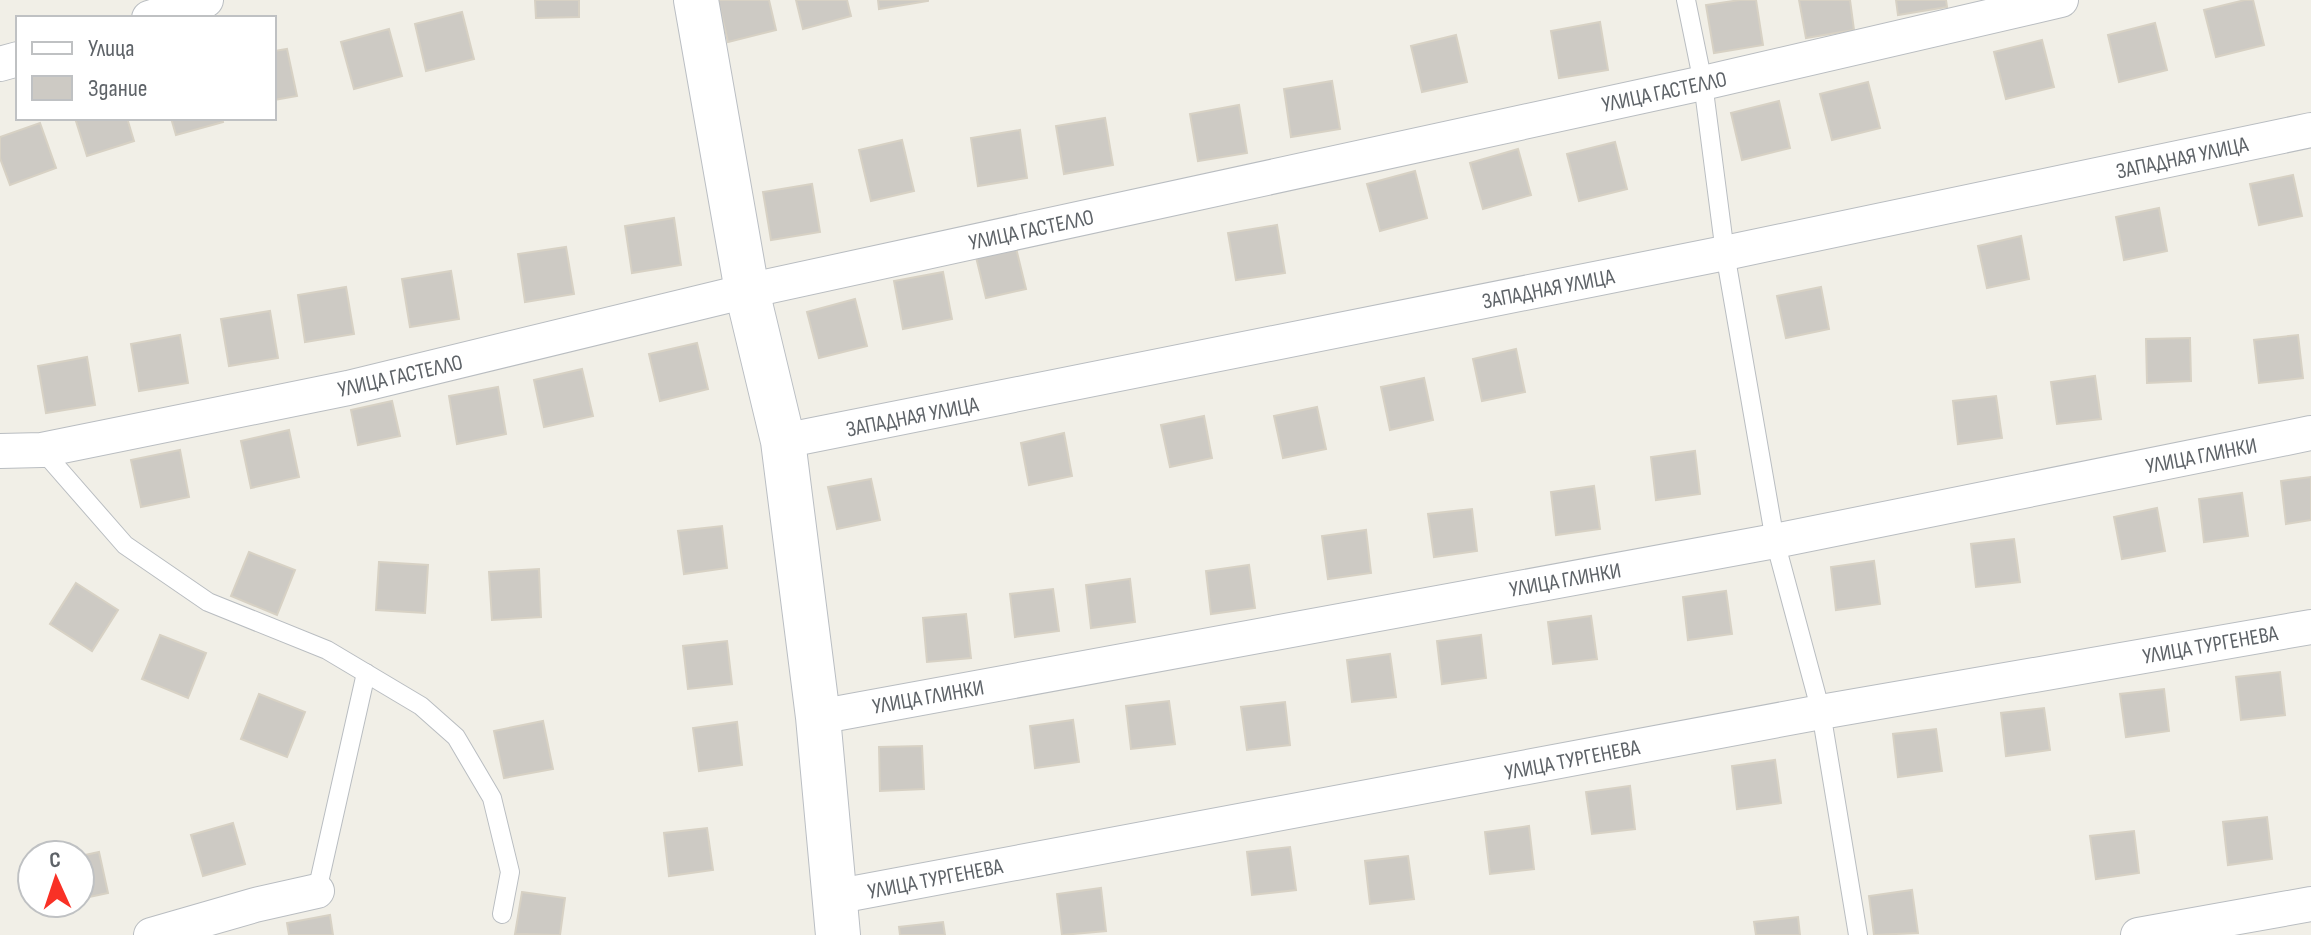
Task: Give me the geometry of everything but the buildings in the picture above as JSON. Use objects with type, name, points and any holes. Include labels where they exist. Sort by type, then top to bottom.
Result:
[{"type":"street","points":[[155,16],[206,0]]},
{"type":"street","points":[[696,0],[747,291],[783,441],[818,717],[836,916]]},
{"type":"street","name":"УЛИЦА ГАСТЕЛЛО","points":[[0,451],[42,450],[348,388],[747,291],[1703,83],[2061,0]]},
{"type":"street","name":"ЗАПАДНАЯ УЛИЦА","points":[[783,441],[1725,253],[2311,130]]},
{"type":"street","name":"УЛИЦА ГЛИНКИ","points":[[818,717],[1775,541],[2311,433]]},
{"type":"street","name":"УЛИЦА ТУРГЕНЕВА","points":[[836,916],[1821,712],[2311,627]]},
{"type":"street","points":[[151,935],[317,891]]},
{"type":"street","points":[[2138,935],[2311,904]]},
{"type":"lane","points":[[1686,0],[1703,83],[1725,253],[1775,541],[1821,712],[1858,935]]},
{"type":"lane","points":[[42,450],[125,545],[208,602],[327,650],[421,706],[456,737],[492,798],[510,872],[502,914]]},
{"type":"lane","points":[[317,891],[366,673]]}]
